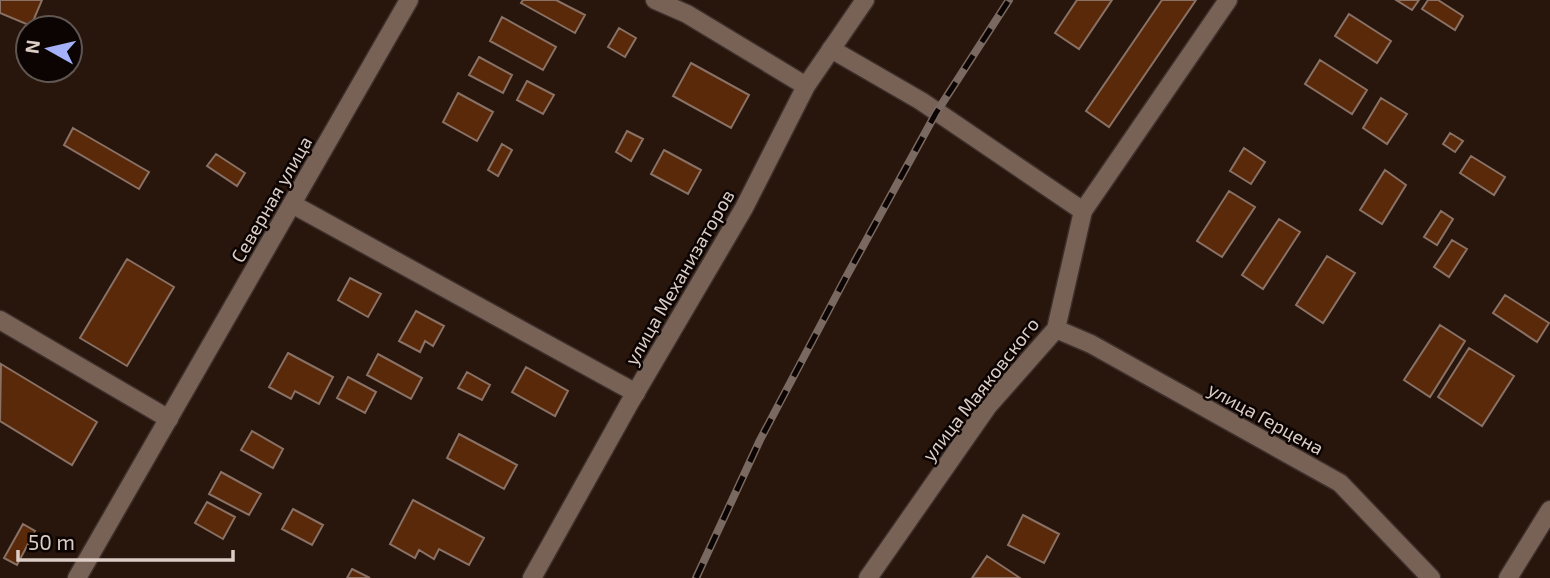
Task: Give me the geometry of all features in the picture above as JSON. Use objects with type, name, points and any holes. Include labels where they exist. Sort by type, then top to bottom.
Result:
[{"type":"street","name":"Северная улица","points":[[77,578],[409,0]]},
{"type":"street","points":[[655,0],[687,14],[806,86]]},
{"type":"street","name":"улица Механизаторов","points":[[532,578],[744,208],[806,86],[865,0]]},
{"type":"street","name":"улица Маяковского","points":[[868,578],[988,406],[1056,329],[1083,211],[1228,0]]},
{"type":"street","points":[[831,50],[921,101],[1083,211]]},
{"type":"street","points":[[292,204],[636,393]]},
{"type":"street","points":[[0,320],[169,419]]},
{"type":"street","name":"улица Герцена","points":[[1056,329],[1091,344],[1340,483],[1431,578]]},
{"type":"street","points":[[1508,578],[1550,510]]},
{"type":"building","points":[[0,0],[42,0],[36,14],[14,14],[14,19],[0,13]]},
{"type":"building","points":[[523,0],[556,0],[585,15],[575,33],[521,3]]},
{"type":"building","points":[[1077,0],[1112,0],[1079,49],[1055,33]]},
{"type":"building","points":[[1162,0],[1196,0],[1109,127],[1086,111]]},
{"type":"building","points":[[1396,0],[1419,0],[1412,10]]},
{"type":"building","points":[[1428,0],[1438,0],[1463,16],[1455,30],[1422,9]]},
{"type":"building","points":[[1349,14],[1391,41],[1377,63],[1335,36]]},
{"type":"building","points":[[502,17],[556,47],[543,70],[490,41]]},
{"type":"building","points":[[619,28],[636,38],[625,57],[608,47]]},
{"type":"building","points":[[479,57],[512,75],[503,93],[469,75]]},
{"type":"building","points":[[1320,60],[1367,90],[1352,114],[1305,84]]},
{"type":"building","points":[[691,63],[749,95],[731,128],[673,96]]},
{"type":"building","points":[[527,81],[554,95],[543,114],[517,100]]},
{"type":"building","points":[[458,93],[493,112],[477,141],[443,122]]},
{"type":"building","points":[[1381,98],[1407,114],[1387,144],[1363,128]]},
{"type":"building","points":[[73,128],[149,172],[139,189],[64,145]]},
{"type":"building","points":[[627,131],[643,139],[631,161],[616,152]]},
{"type":"building","points":[[1450,133],[1463,141],[1455,152],[1443,144]]},
{"type":"building","points":[[502,144],[512,150],[498,176],[488,170]]},
{"type":"building","points":[[1244,148],[1265,162],[1251,184],[1230,171]]},
{"type":"building","points":[[664,150],[701,170],[688,194],[651,174]]},
{"type":"building","points":[[216,154],[245,173],[237,186],[207,166]]},
{"type":"building","points":[[1471,156],[1505,177],[1494,195],[1460,173]]},
{"type":"building","points":[[1385,170],[1406,185],[1382,224],[1360,210]]},
{"type":"building","points":[[1229,191],[1255,207],[1222,257],[1197,241]]},
{"type":"building","points":[[1441,211],[1453,219],[1437,245],[1424,237]]},
{"type":"building","points":[[1279,219],[1300,232],[1263,289],[1242,275]]},
{"type":"building","points":[[1452,240],[1467,249],[1449,277],[1434,267]]},
{"type":"building","points":[[1327,256],[1355,273],[1323,323],[1296,305]]},
{"type":"building","points":[[127,259],[174,287],[127,366],[80,338]]},
{"type":"building","points":[[350,278],[381,294],[368,317],[338,300]]},
{"type":"building","points":[[1505,295],[1549,323],[1537,342],[1493,313]]},
{"type":"building","points":[[416,311],[444,326],[433,346],[425,341],[420,352],[399,341]]},
{"type":"building","points":[[1440,325],[1465,341],[1430,397],[1404,380]]},
{"type":"building","points":[[1469,348],[1514,376],[1482,426],[1438,397]]},
{"type":"building","points":[[288,353],[333,377],[319,404],[295,391],[291,399],[269,387]]},
{"type":"building","points":[[378,354],[422,378],[411,399],[367,375]]},
{"type":"building","points":[[1,364],[97,422],[72,465],[0,421]]},
{"type":"building","points":[[526,367],[568,391],[555,416],[512,392]]},
{"type":"building","points":[[467,372],[490,385],[482,400],[458,388]]},
{"type":"building","points":[[348,377],[376,392],[365,413],[337,398]]},
{"type":"building","points":[[252,431],[283,449],[273,468],[241,450]]},
{"type":"building","points":[[459,434],[517,465],[504,489],[447,458]]},
{"type":"building","points":[[221,472],[261,494],[249,515],[209,494]]},
{"type":"building","points":[[413,500],[484,538],[469,565],[439,549],[434,559],[419,550],[415,558],[390,544]]},
{"type":"building","points":[[207,502],[235,517],[223,539],[195,523]]},
{"type":"building","points":[[293,509],[323,525],[312,545],[282,529]]},
{"type":"building","points":[[1023,515],[1059,534],[1044,563],[1008,545]]},
{"type":"building","points":[[23,524],[35,531],[17,565],[4,558]]},
{"type":"building","points":[[987,556],[1020,578],[972,578]]},
{"type":"building","points":[[352,569],[370,578],[347,578]]},
{"type":"railway","points":[[696,578],[760,440],[845,279],[936,113],[1009,0]]}]
